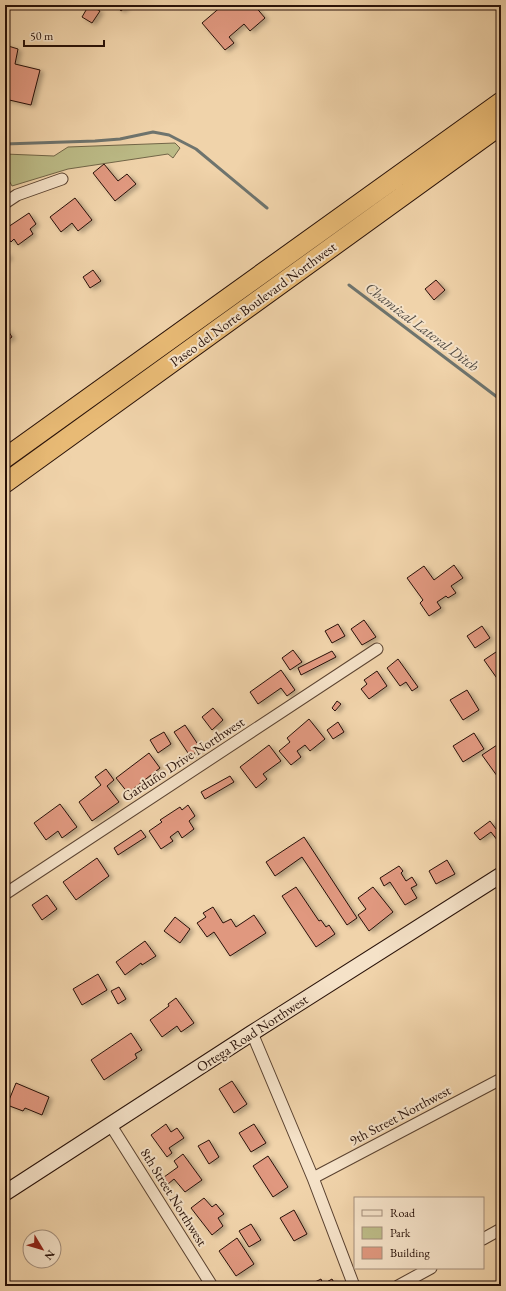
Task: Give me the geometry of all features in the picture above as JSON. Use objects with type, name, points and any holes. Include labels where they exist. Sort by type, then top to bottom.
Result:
[{"type":"highway","name":"Paseo del Norte Boulevard Northwest","points":[[5,458],[501,102]]},
{"type":"highway","name":"Paseo del Norte Boulevard Northwest","points":[[5,483],[501,125]]},
{"type":"street","points":[[5,203],[17,195],[62,179]]},
{"type":"street","name":"Garduño Drive Northwest","points":[[5,894],[377,649]]},
{"type":"street","name":"Ortega Road Northwest","points":[[5,1193],[252,1033],[501,876]]},
{"type":"street","points":[[252,1033],[313,1178],[354,1286]]},
{"type":"street","name":"9th Street Northwest","points":[[313,1178],[501,1079]]},
{"type":"street","name":"8th Street Northwest","points":[[110,1124],[212,1286]]},
{"type":"street","points":[[484,1238],[501,1229]]},
{"type":"street","points":[[398,1286],[429,1269]]},
{"type":"green space","points":[[175,143],[180,148],[173,158],[168,154],[68,169],[12,186],[5,173],[5,154],[54,156],[68,147]]},
{"type":"building","points":[[89,5],[100,11],[92,23],[82,17]]},
{"type":"building","points":[[116,5],[128,5],[121,11]]},
{"type":"building","points":[[223,5],[254,5],[265,18],[250,31],[244,24],[229,37],[234,43],[225,50],[202,23]]},
{"type":"building","points":[[5,45],[18,49],[15,64],[40,70],[31,105],[5,99]]},
{"type":"building","points":[[104,164],[118,181],[127,174],[136,184],[115,201],[93,173]]},
{"type":"building","points":[[75,198],[92,220],[78,231],[72,223],[61,232],[50,217]]},
{"type":"building","points":[[29,213],[36,224],[30,229],[33,234],[18,245],[14,239],[11,242],[5,234],[5,229]]},
{"type":"building","points":[[5,252],[9,257],[5,261]]},
{"type":"building","points":[[93,270],[101,281],[90,288],[83,277]]},
{"type":"building","points":[[436,280],[445,290],[434,300],[425,289]]},
{"type":"building","points":[[7,329],[12,337],[5,342],[5,331]]},
{"type":"building","points":[[454,565],[463,578],[451,586],[456,593],[448,598],[446,596],[437,602],[441,608],[429,616],[420,603],[423,600],[407,578],[424,566],[434,580]]},
{"type":"building","points":[[364,620],[376,637],[362,645],[351,629]]},
{"type":"building","points":[[338,624],[345,636],[332,643],[325,631]]},
{"type":"building","points":[[482,626],[490,638],[475,648],[467,636]]},
{"type":"building","points":[[293,650],[302,662],[290,670],[282,658]]},
{"type":"building","points":[[499,650],[501,653],[501,684],[484,660]]},
{"type":"building","points":[[332,651],[336,657],[301,675],[298,668]]},
{"type":"building","points":[[398,659],[418,687],[412,691],[406,682],[400,686],[387,668]]},
{"type":"building","points":[[281,670],[295,690],[287,696],[281,688],[258,704],[250,692]]},
{"type":"building","points":[[377,671],[387,686],[369,699],[361,689],[367,684],[364,680]]},
{"type":"building","points":[[467,690],[479,710],[463,720],[450,700]]},
{"type":"building","points":[[337,701],[341,704],[335,711],[332,708]]},
{"type":"building","points":[[213,708],[223,720],[212,730],[202,717]]},
{"type":"building","points":[[309,719],[325,739],[310,751],[305,745],[297,751],[301,757],[291,765],[279,751],[290,742],[287,738]]},
{"type":"building","points":[[338,722],[344,732],[333,739],[327,730]]},
{"type":"building","points":[[185,725],[201,749],[190,756],[174,732]]},
{"type":"building","points":[[164,732],[171,744],[158,753],[150,740]]},
{"type":"building","points":[[474,733],[484,749],[463,762],[453,746]]},
{"type":"building","points":[[500,743],[501,779],[500,780],[482,755]]},
{"type":"building","points":[[269,745],[281,761],[263,774],[267,779],[256,788],[240,767]]},
{"type":"building","points":[[149,753],[160,768],[128,793],[116,778]]},
{"type":"building","points":[[106,769],[114,780],[107,786],[119,802],[92,821],[79,802],[101,785],[95,777]]},
{"type":"building","points":[[230,776],[234,782],[205,799],[201,792]]},
{"type":"building","points":[[60,804],[77,827],[62,838],[58,831],[46,840],[34,823]]},
{"type":"building","points":[[188,805],[195,816],[189,821],[194,829],[182,838],[178,831],[170,837],[173,841],[161,849],[149,831],[162,822],[160,820],[180,807],[182,810]]},
{"type":"building","points":[[490,821],[496,829],[501,825],[501,845],[491,832],[480,840],[474,833]]},
{"type":"building","points":[[141,830],[146,837],[118,855],[114,848]]},
{"type":"building","points":[[304,837],[357,918],[347,925],[302,857],[275,876],[266,862]]},
{"type":"building","points":[[97,858],[109,876],[76,900],[63,882]]},
{"type":"building","points":[[447,860],[455,874],[436,884],[429,871]]},
{"type":"building","points":[[399,866],[403,871],[401,873],[406,881],[412,877],[417,885],[411,888],[417,898],[405,905],[390,882],[384,886],[380,878]]},
{"type":"building","points":[[296,887],[319,921],[321,920],[326,927],[329,925],[335,934],[316,947],[282,896]]},
{"type":"building","points":[[373,887],[393,912],[369,931],[358,915],[366,909],[358,898]]},
{"type":"building","points":[[47,895],[57,909],[42,920],[32,905]]},
{"type":"building","points":[[213,907],[223,923],[231,919],[236,927],[254,915],[266,933],[230,956],[214,932],[207,937],[197,923],[206,917],[203,913]]},
{"type":"building","points":[[175,917],[190,929],[180,943],[164,931]]},
{"type":"building","points":[[145,941],[156,956],[142,965],[141,963],[125,975],[116,962]]},
{"type":"building","points":[[98,974],[107,990],[82,1005],[73,989]]},
{"type":"building","points":[[119,987],[126,999],[118,1004],[111,991]]},
{"type":"building","points":[[176,998],[194,1023],[181,1032],[177,1026],[162,1037],[150,1020],[169,1006],[168,1004]]},
{"type":"building","points":[[131,1033],[142,1050],[135,1054],[137,1058],[104,1080],[91,1060]]},
{"type":"building","points":[[232,1081],[247,1104],[234,1113],[219,1089]]},
{"type":"building","points":[[16,1083],[49,1097],[42,1115],[25,1108],[23,1111],[7,1105]]},
{"type":"building","points":[[166,1124],[171,1132],[177,1128],[184,1138],[169,1148],[172,1153],[167,1157],[151,1135]]},
{"type":"building","points":[[254,1124],[266,1143],[251,1152],[239,1133]]},
{"type":"building","points":[[209,1140],[219,1157],[209,1164],[198,1146]]},
{"type":"building","points":[[183,1154],[202,1180],[185,1192],[174,1179],[168,1184],[164,1177],[178,1167],[174,1161]]},
{"type":"building","points":[[268,1156],[288,1187],[273,1197],[253,1166]]},
{"type":"building","points":[[204,1198],[212,1207],[216,1204],[224,1214],[218,1218],[223,1226],[212,1235],[191,1208]]},
{"type":"building","points":[[294,1210],[307,1234],[294,1241],[280,1218]]},
{"type":"building","points":[[251,1224],[261,1240],[249,1247],[239,1231]]},
{"type":"building","points":[[237,1238],[254,1264],[236,1276],[219,1251]]},
{"type":"building","points":[[321,1279],[323,1284],[332,1279],[336,1286],[313,1286],[311,1284]]},
{"type":"building","points":[[259,1281],[263,1286],[252,1286]]},
{"type":"waterway","name":"Chamizal Lateral Ditch","points":[[5,144],[120,139],[153,132],[169,135],[196,149],[267,208]]},
{"type":"waterway","name":"Chamizal Lateral Ditch","points":[[349,285],[501,400]]}]
